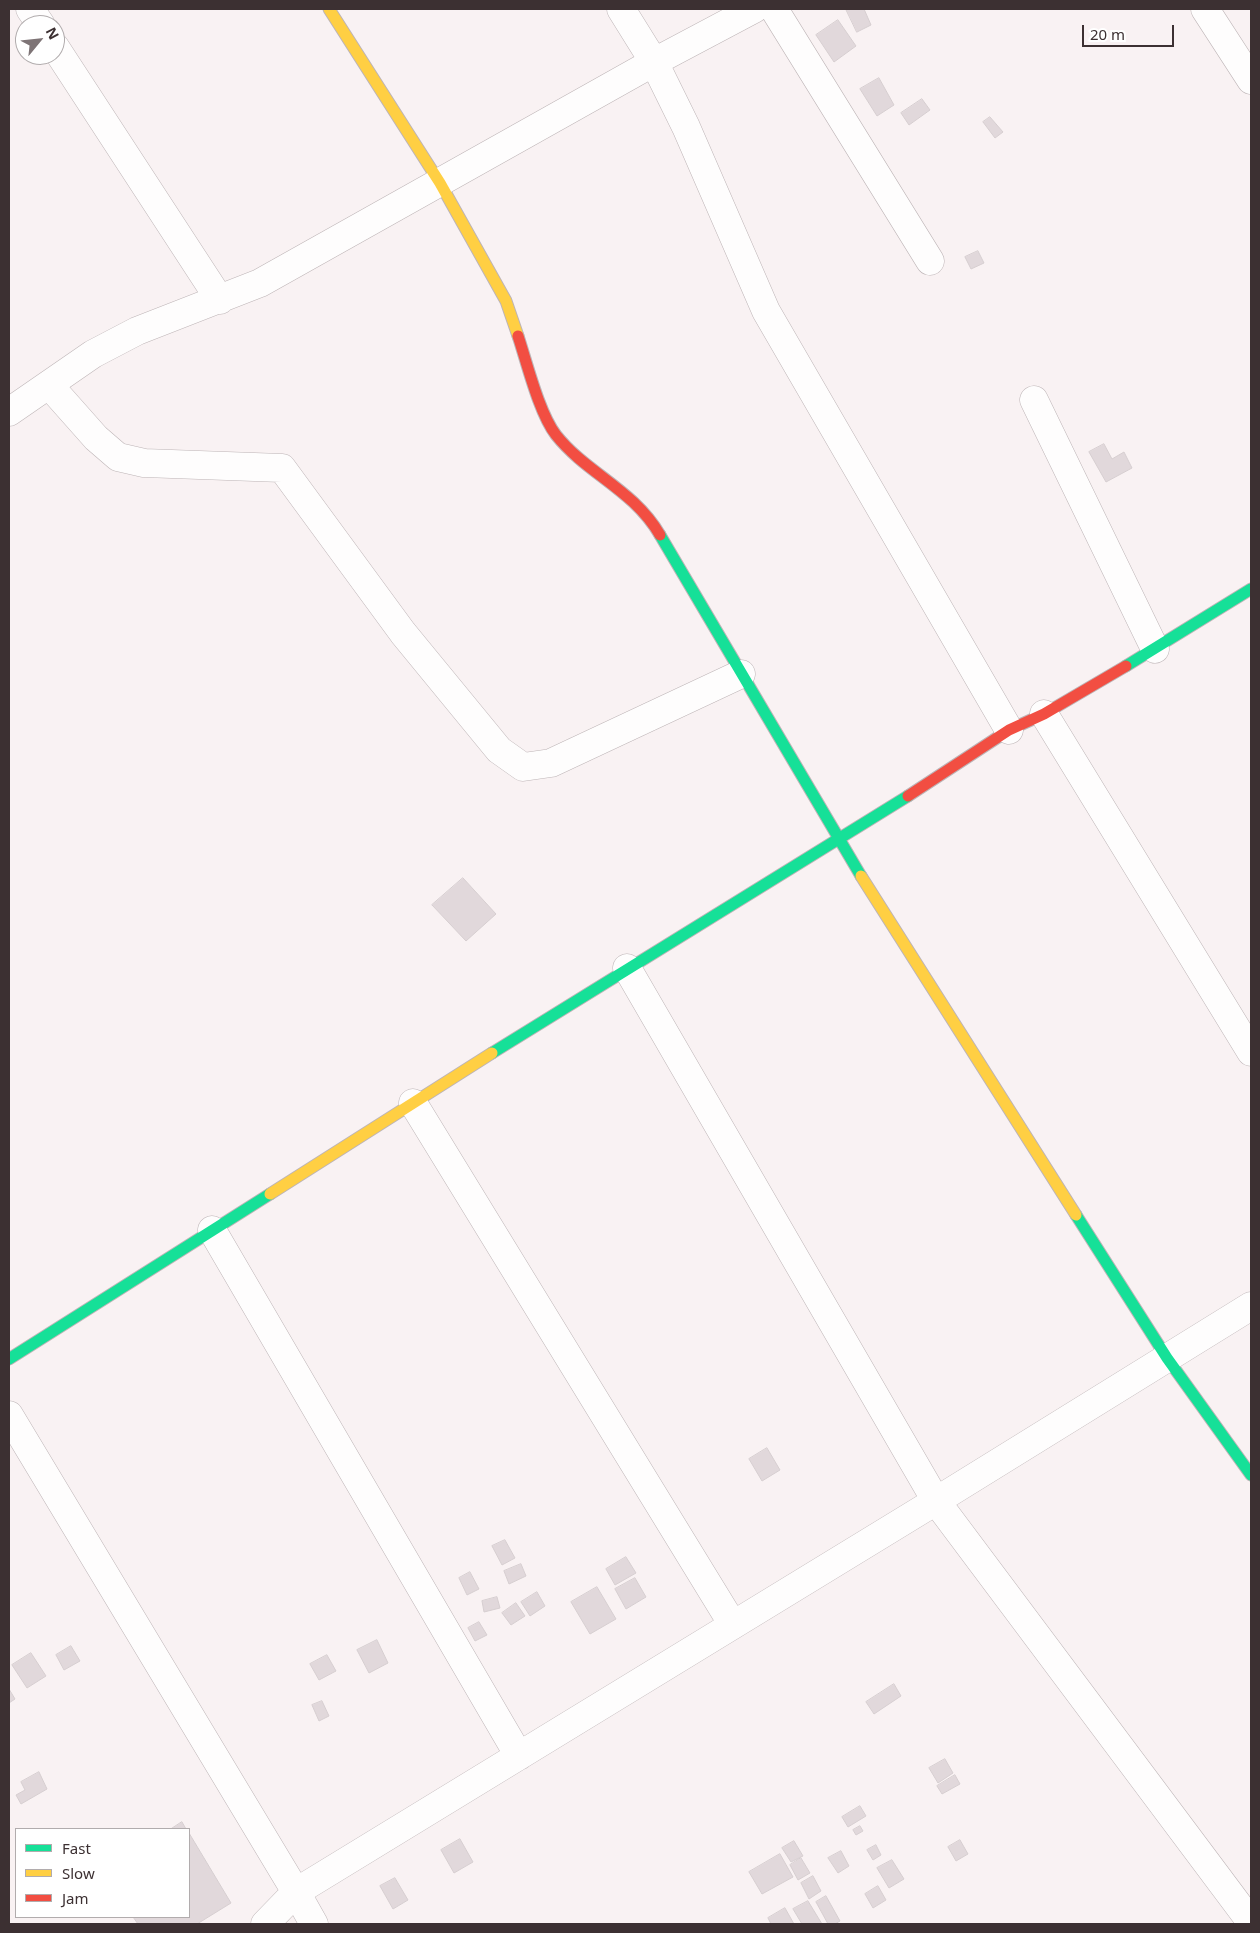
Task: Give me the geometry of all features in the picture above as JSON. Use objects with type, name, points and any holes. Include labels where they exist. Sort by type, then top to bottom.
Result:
[{"type":"street","points":[[329,9],[440,183],[506,301],[548,424],[564,445],[640,507],[654,525],[838,840],[1167,1358],[1251,1475]]},
{"type":"street","points":[[621,9],[654,62],[709,178],[766,311],[1009,730]]},
{"type":"street","points":[[9,412],[94,354],[137,332],[260,283],[654,62],[754,9]]},
{"type":"street","points":[[774,9],[930,261]]},
{"type":"street","points":[[1206,9],[1251,80]]},
{"type":"street","points":[[65,62],[220,300]]},
{"type":"street","points":[[49,385],[96,438],[118,457],[144,463],[276,466],[282,468],[403,633],[499,750],[523,767],[550,763],[741,674]]},
{"type":"street","points":[[1034,400],[1155,649]]},
{"type":"street","points":[[9,1360],[627,968],[896,804],[1009,730],[1044,714],[1251,590]]},
{"type":"street","points":[[1044,714],[1251,1052]]},
{"type":"street","points":[[627,968],[936,1501],[1251,1922]]},
{"type":"street","points":[[413,1103],[733,1625]]},
{"type":"street","points":[[212,1230],[519,1756]]},
{"type":"street","points":[[265,1924],[296,1892],[1251,1306]]},
{"type":"street","points":[[9,1415],[314,1924]]},
{"type":"building","points":[[846,9],[864,9],[871,25],[857,32]]},
{"type":"building","points":[[838,20],[856,46],[834,62],[816,35]]},
{"type":"building","points":[[879,78],[894,105],[877,116],[860,89]]},
{"type":"building","points":[[922,99],[930,110],[909,125],[901,113]]},
{"type":"building","points":[[990,117],[1003,132],[995,138],[983,122]]},
{"type":"building","points":[[978,251],[984,263],[971,269],[965,257]]},
{"type":"building","points":[[1104,444],[1112,459],[1124,452],[1132,468],[1106,482],[1089,452]]},
{"type":"building","points":[[463,878],[496,914],[466,941],[432,905]]},
{"type":"building","points":[[767,1448],[780,1470],[762,1481],[749,1459]]},
{"type":"building","points":[[505,1540],[515,1558],[502,1565],[492,1546]]},
{"type":"building","points":[[626,1557],[636,1573],[615,1585],[606,1569]]},
{"type":"building","points":[[521,1564],[526,1576],[509,1584],[504,1571]]},
{"type":"building","points":[[470,1572],[479,1589],[467,1595],[459,1578]]},
{"type":"building","points":[[635,1578],[646,1597],[626,1609],[615,1589]]},
{"type":"building","points":[[597,1587],[616,1619],[590,1634],[571,1602]]},
{"type":"building","points":[[537,1592],[545,1606],[530,1616],[521,1602]]},
{"type":"building","points":[[497,1597],[500,1608],[484,1612],[482,1601]]},
{"type":"building","points":[[516,1603],[525,1616],[511,1625],[502,1613]]},
{"type":"building","points":[[479,1622],[487,1635],[475,1641],[468,1628]]},
{"type":"building","points":[[377,1640],[388,1663],[369,1673],[357,1650]]},
{"type":"building","points":[[71,1646],[80,1661],[64,1670],[56,1655]]},
{"type":"building","points":[[31,1653],[46,1676],[27,1688],[12,1665]]},
{"type":"building","points":[[327,1655],[336,1671],[319,1680],[310,1664]]},
{"type":"building","points":[[894,1684],[901,1696],[874,1714],[866,1702]]},
{"type":"building","points":[[9,1689],[15,1699],[9,1703]]},
{"type":"building","points":[[322,1701],[329,1716],[319,1721],[312,1705]]},
{"type":"building","points":[[945,1759],[953,1773],[938,1783],[929,1768]]},
{"type":"building","points":[[39,1772],[47,1789],[21,1804],[16,1795],[25,1790],[21,1782]]},
{"type":"building","points":[[955,1775],[960,1784],[942,1794],[937,1786]]},
{"type":"building","points":[[860,1806],[866,1816],[848,1827],[842,1817]]},
{"type":"building","points":[[182,1822],[185,1828],[173,1828]]},
{"type":"building","points":[[860,1826],[863,1831],[856,1835],[853,1830]]},
{"type":"building","points":[[190,1835],[231,1903],[197,1924],[138,1924],[134,1918],[190,1918]]},
{"type":"building","points":[[460,1839],[473,1862],[454,1873],[441,1850]]},
{"type":"building","points":[[960,1840],[968,1854],[956,1861],[948,1847]]},
{"type":"building","points":[[794,1841],[803,1856],[791,1862],[782,1848]]},
{"type":"building","points":[[876,1845],[881,1855],[873,1860],[867,1850]]},
{"type":"building","points":[[841,1851],[849,1866],[838,1873],[828,1858]]},
{"type":"building","points":[[780,1854],[793,1877],[762,1894],[749,1872]]},
{"type":"building","points":[[801,1858],[810,1873],[798,1880],[790,1865]]},
{"type":"building","points":[[892,1860],[904,1879],[889,1888],[877,1868]]},
{"type":"building","points":[[813,1876],[821,1891],[809,1899],[801,1883]]},
{"type":"building","points":[[395,1878],[408,1900],[393,1909],[380,1886]]},
{"type":"building","points":[[878,1886],[886,1900],[873,1908],[865,1894]]},
{"type":"building","points":[[826,1896],[840,1921],[835,1924],[828,1924],[816,1902]]},
{"type":"building","points":[[808,1901],[822,1924],[802,1924],[793,1909]]},
{"type":"building","points":[[785,1908],[794,1924],[771,1924],[768,1918]]},
{"type":"traffic: fast","points":[[660,535],[861,876]]},
{"type":"traffic: fast","points":[[1126,666],[1251,589]]},
{"type":"traffic: fast","points":[[492,1053],[908,796]]},
{"type":"traffic: fast","points":[[9,1359],[270,1194]]},
{"type":"traffic: fast","points":[[1076,1215],[1167,1358],[1251,1475]]},
{"type":"traffic: slow","points":[[329,9],[440,183],[506,301],[518,336]]},
{"type":"traffic: slow","points":[[861,876],[1076,1215]]},
{"type":"traffic: slow","points":[[270,1194],[492,1053]]},
{"type":"traffic: jam","points":[[518,336],[539,401],[556,435],[568,449],[637,505],[660,535]]},
{"type":"traffic: jam","points":[[908,796],[1009,730],[1044,714],[1126,666]]}]
